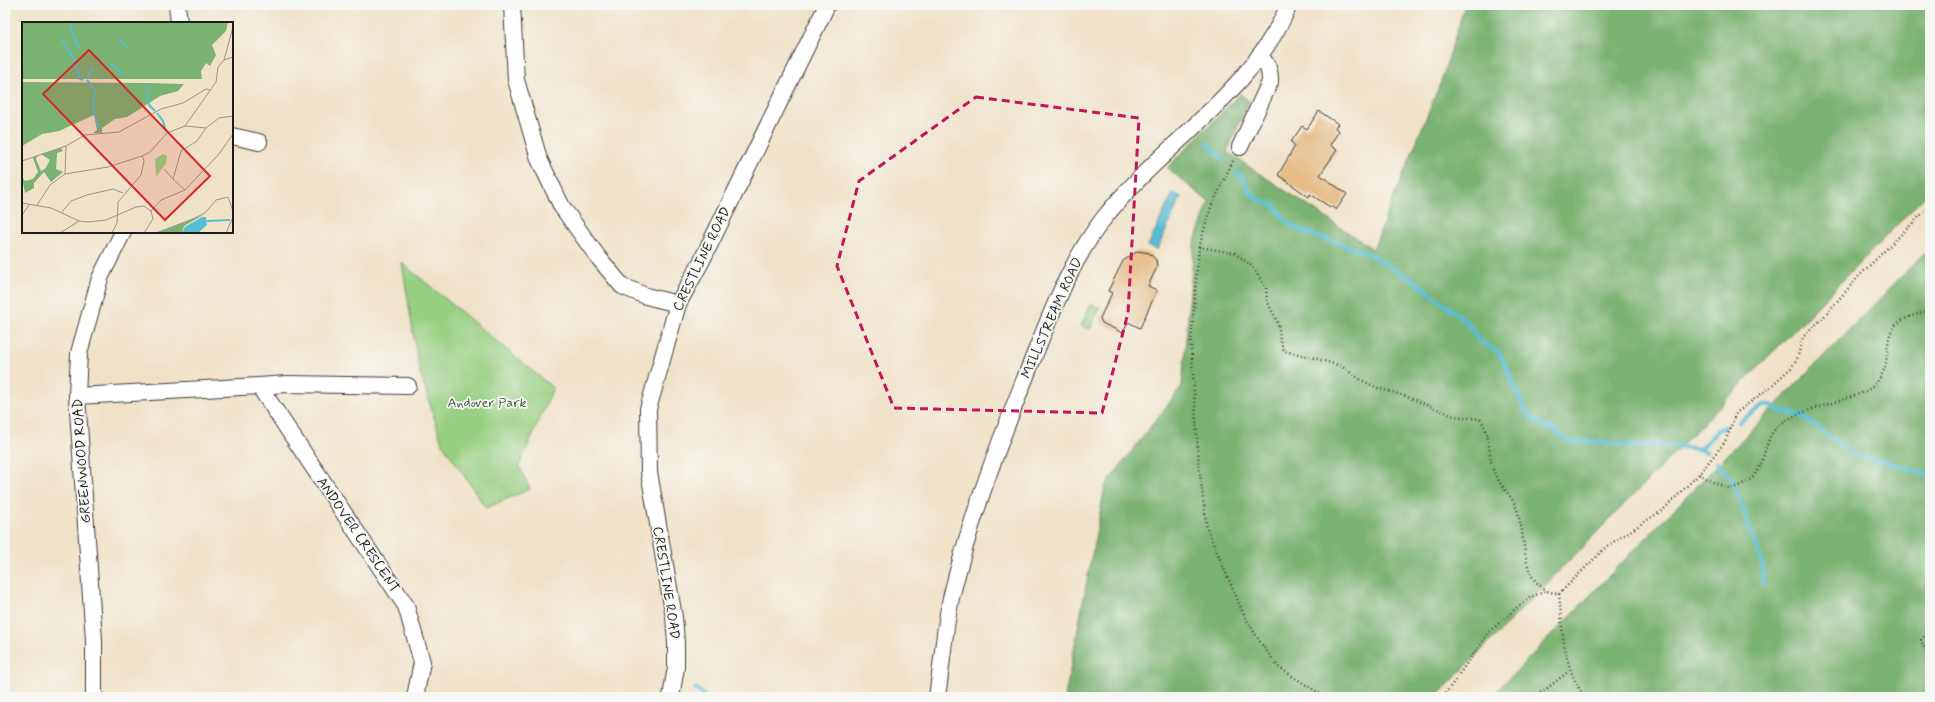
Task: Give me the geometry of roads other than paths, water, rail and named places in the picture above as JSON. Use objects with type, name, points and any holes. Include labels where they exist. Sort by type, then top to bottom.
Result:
[{"type":"street","points":[[177,5],[180,22]]},
{"type":"street","points":[[512,5],[516,80],[539,159],[562,207],[598,257],[622,286],[646,296],[678,304]]},
{"type":"street","name":"CRESTLINE ROAD","points":[[671,697],[676,667],[676,642],[674,617],[649,472],[648,409],[678,304],[701,262],[827,5]]},
{"type":"street","name":"MILLSTREAM ROAD","points":[[937,697],[943,643],[951,600],[968,533],[1019,392],[1075,262],[1092,234],[1119,200],[1205,117],[1258,56],[1272,37],[1289,5]]},
{"type":"street","points":[[1240,147],[1270,82],[1268,66],[1258,56]]},
{"type":"street","points":[[233,136],[259,142]]},
{"type":"street","name":"GREENWOOD ROAD","points":[[94,697],[94,640],[77,396],[79,353],[100,278],[122,233]]},
{"type":"street","points":[[77,396],[287,384],[408,386]]},
{"type":"street","name":"ANDOVER CRESCENT","points":[[259,386],[406,606],[422,662],[414,697]]},
{"type":"water","points":[[1173,193],[1181,197],[1157,250],[1148,246]]},
{"type":"waterway","points":[[1207,143],[1224,160]]},
{"type":"waterway","points":[[1236,172],[1243,178],[1251,193],[1258,200],[1274,205],[1285,220],[1293,226],[1304,232],[1367,253],[1413,280],[1466,321],[1479,340],[1500,354],[1524,408],[1533,420],[1553,430],[1573,443],[1582,441],[1638,446],[1659,444],[1700,449],[1706,452]]},
{"type":"waterway","points":[[1739,422],[1763,405],[1771,405],[1777,410],[1802,416],[1854,455],[1887,462],[1930,476]]},
{"type":"waterway","points":[[1700,449],[1718,430],[1725,427]]},
{"type":"waterway","points":[[1717,463],[1733,481],[1762,563],[1763,584]]},
{"type":"waterway","points":[[696,689],[706,697]]},
{"type":"park label","name":"Andover Park","points":[[487,403]]}]
